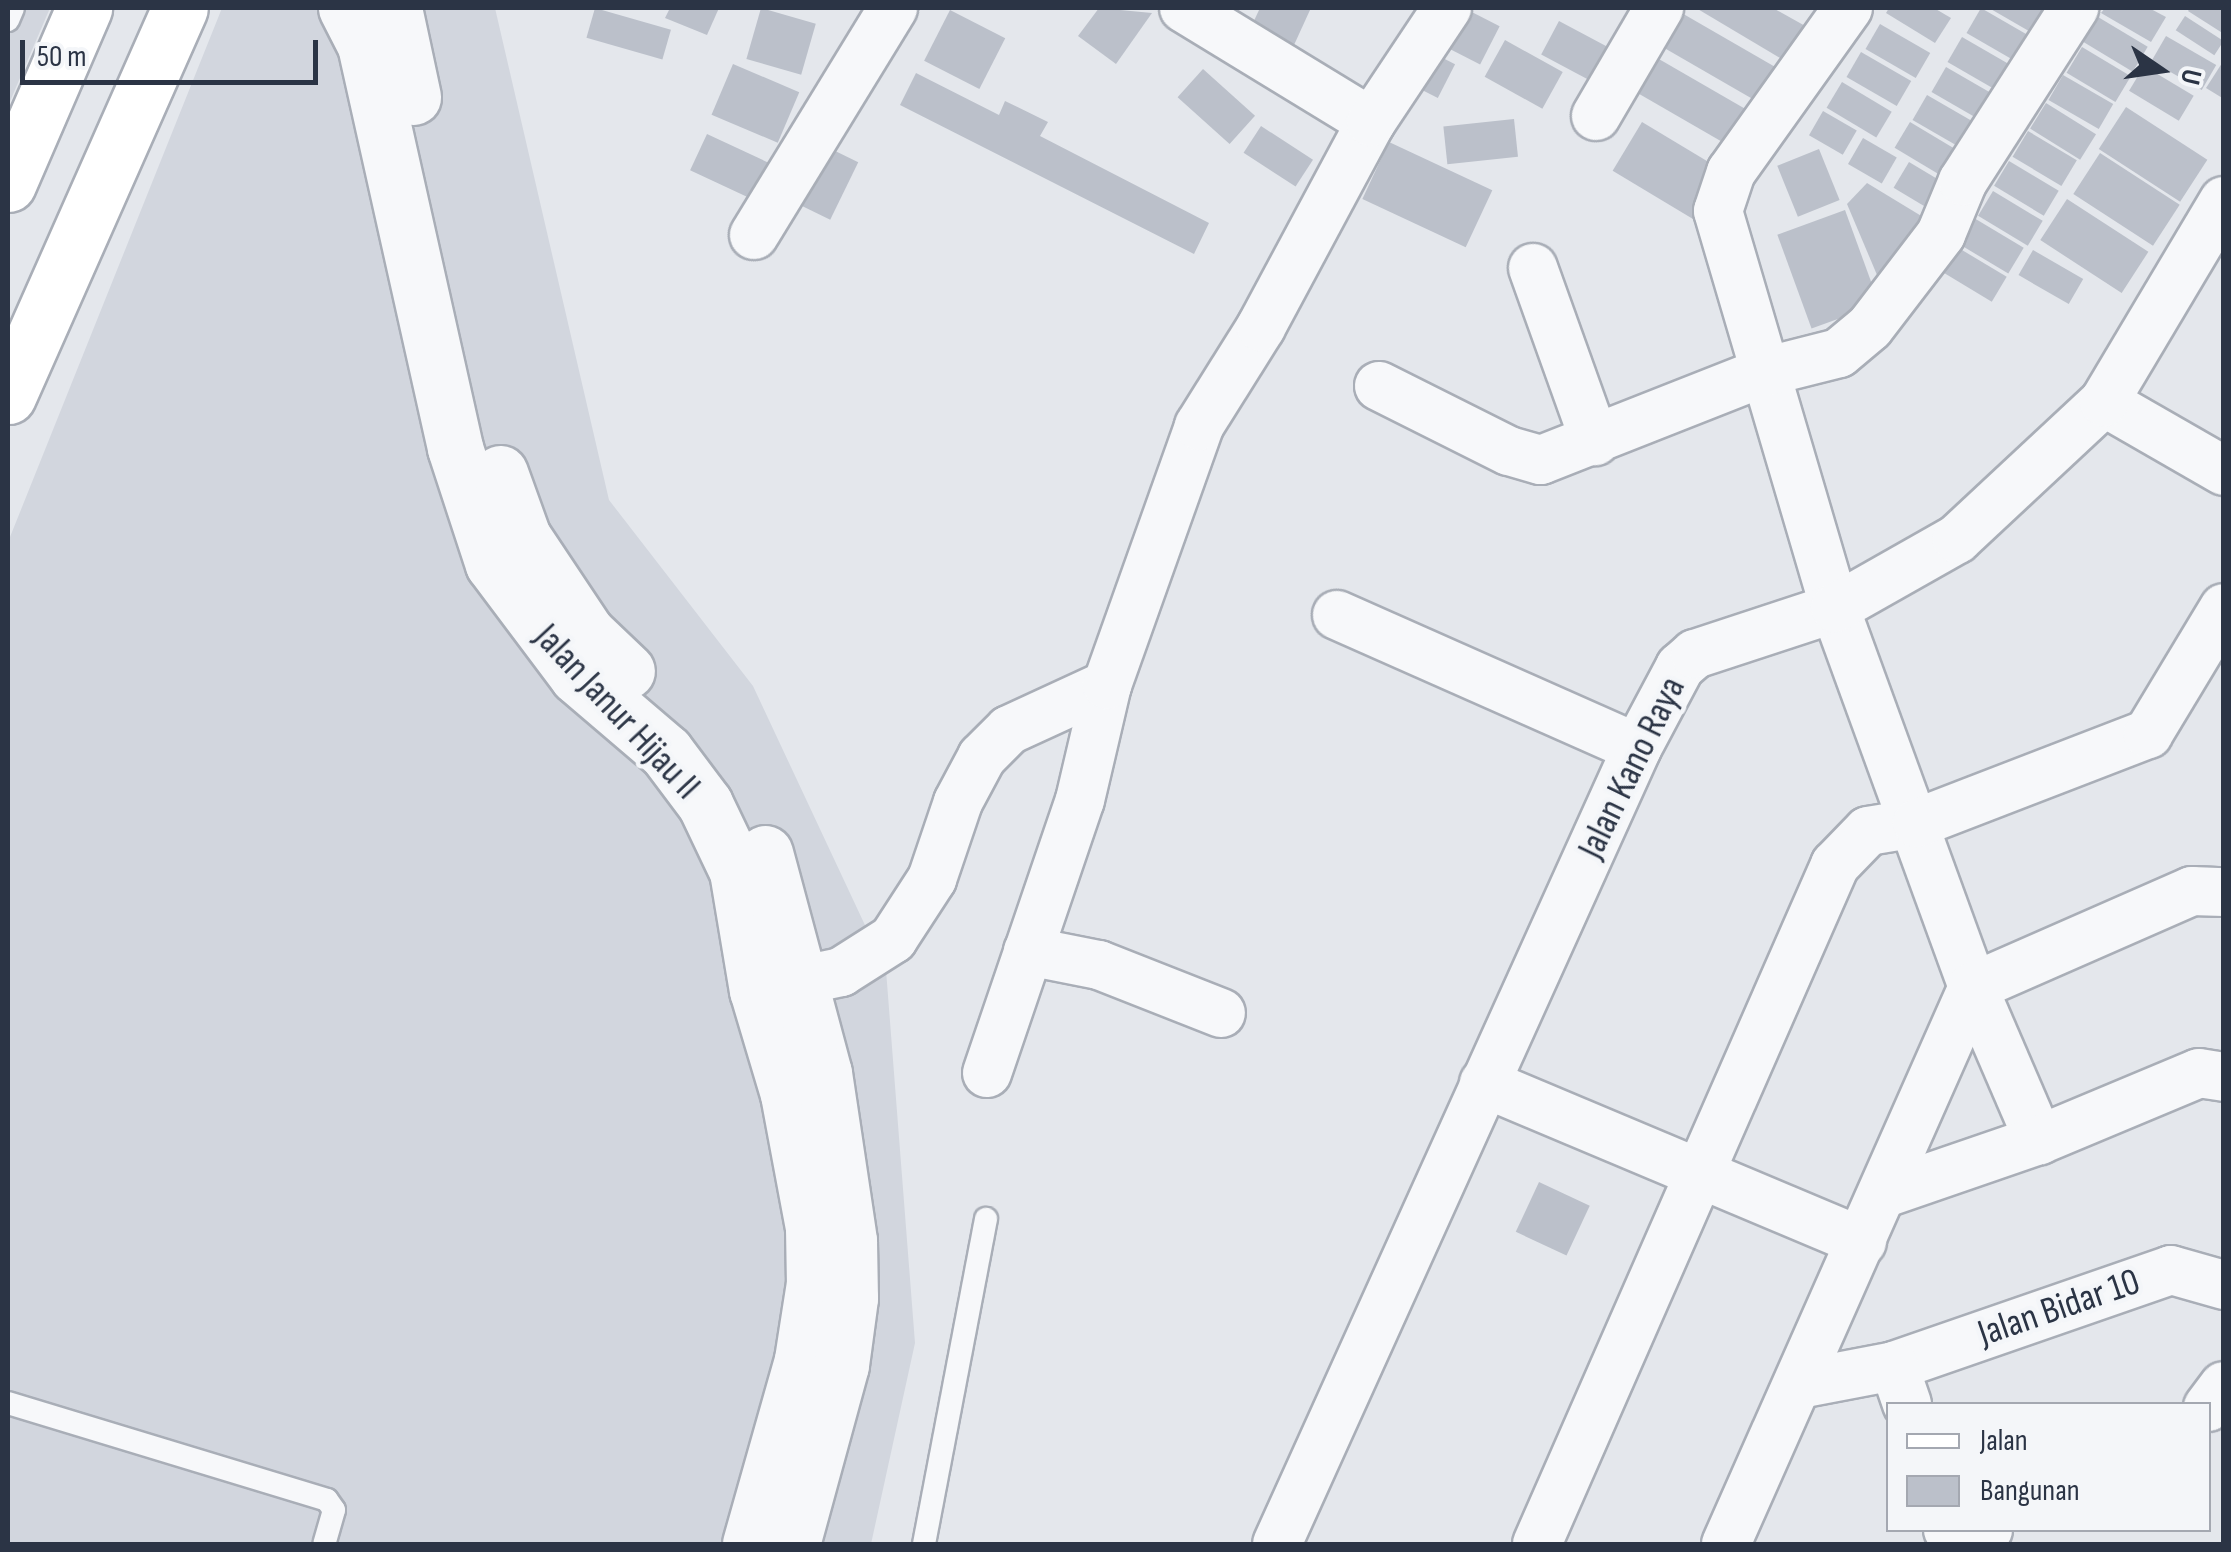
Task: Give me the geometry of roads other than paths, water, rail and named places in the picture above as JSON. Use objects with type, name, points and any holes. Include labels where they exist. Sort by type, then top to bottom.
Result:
[{"type":"main road","points":[[8,184],[18,130],[84,8]]},
{"type":"main road","points":[[8,396],[180,8]]},
{"type":"street","name":"Jalan Janur Hijau II","points":[[346,8],[365,46],[455,448],[493,564],[577,676],[666,752],[704,804],[799,980],[804,1171],[814,1283],[802,1360],[750,1544]]},
{"type":"street","name":"Jalan Janur Hijau II","points":[[394,8],[477,408],[522,537],[587,633],[723,776],[760,832],[799,980],[841,1165],[850,1298],[841,1365],[792,1544]]},
{"type":"street","points":[[754,234],[892,8]]},
{"type":"street","points":[[1184,8],[1371,122]]},
{"type":"street","points":[[987,1073],[1080,800],[1107,685],[1199,426],[1261,326],[1371,122],[1447,8]]},
{"type":"street","points":[[1596,116],[1659,8]]},
{"type":"street","points":[[1848,8],[1732,172],[1718,210],[1835,608],[1916,823],[1972,987],[2039,1140]]},
{"type":"street","points":[[1380,386],[1527,458],[1541,460],[1764,372],[1840,353],[1870,326],[1940,234],[1963,181],[2074,8]]},
{"type":"street","name":"Jalan Kano Raya","points":[[1276,1544],[1637,748],[1680,667],[1695,654],[1835,608],[1957,539],[2104,402],[2224,201]]},
{"type":"street","points":[[1533,268],[1595,441]]},
{"type":"street","points":[[2104,402],[2224,472]]},
{"type":"street","points":[[1537,1544],[1696,1169],[1834,865],[1868,832],[1916,823],[2134,743],[2148,734],[2213,658],[2224,608]]},
{"type":"street","points":[[1338,615],[1637,748]]},
{"type":"street","points":[[799,980],[894,939],[932,879],[982,756],[1009,730],[1107,685]]},
{"type":"street","points":[[1726,1544],[1800,1384],[1972,987],[2192,891],[2224,892]]},
{"type":"street","points":[[1028,951],[1099,966],[1220,1013]]},
{"type":"street","points":[[1884,1192],[2039,1140],[2199,1073],[2224,1077]]},
{"type":"street","points":[[1484,1083],[1862,1242]]},
{"type":"street","name":"Jalan Bidar 10","points":[[1800,1384],[1901,1386],[2171,1270],[2224,1285]]},
{"type":"street","points":[[1951,1532],[1963,1540],[1983,1532]]},
{"type":"lane","points":[[8,20],[13,8]]},
{"type":"lane","points":[[924,1544],[986,1219]]},
{"type":"lane","points":[[8,1402],[326,1500],[334,1510],[324,1544]]}]
